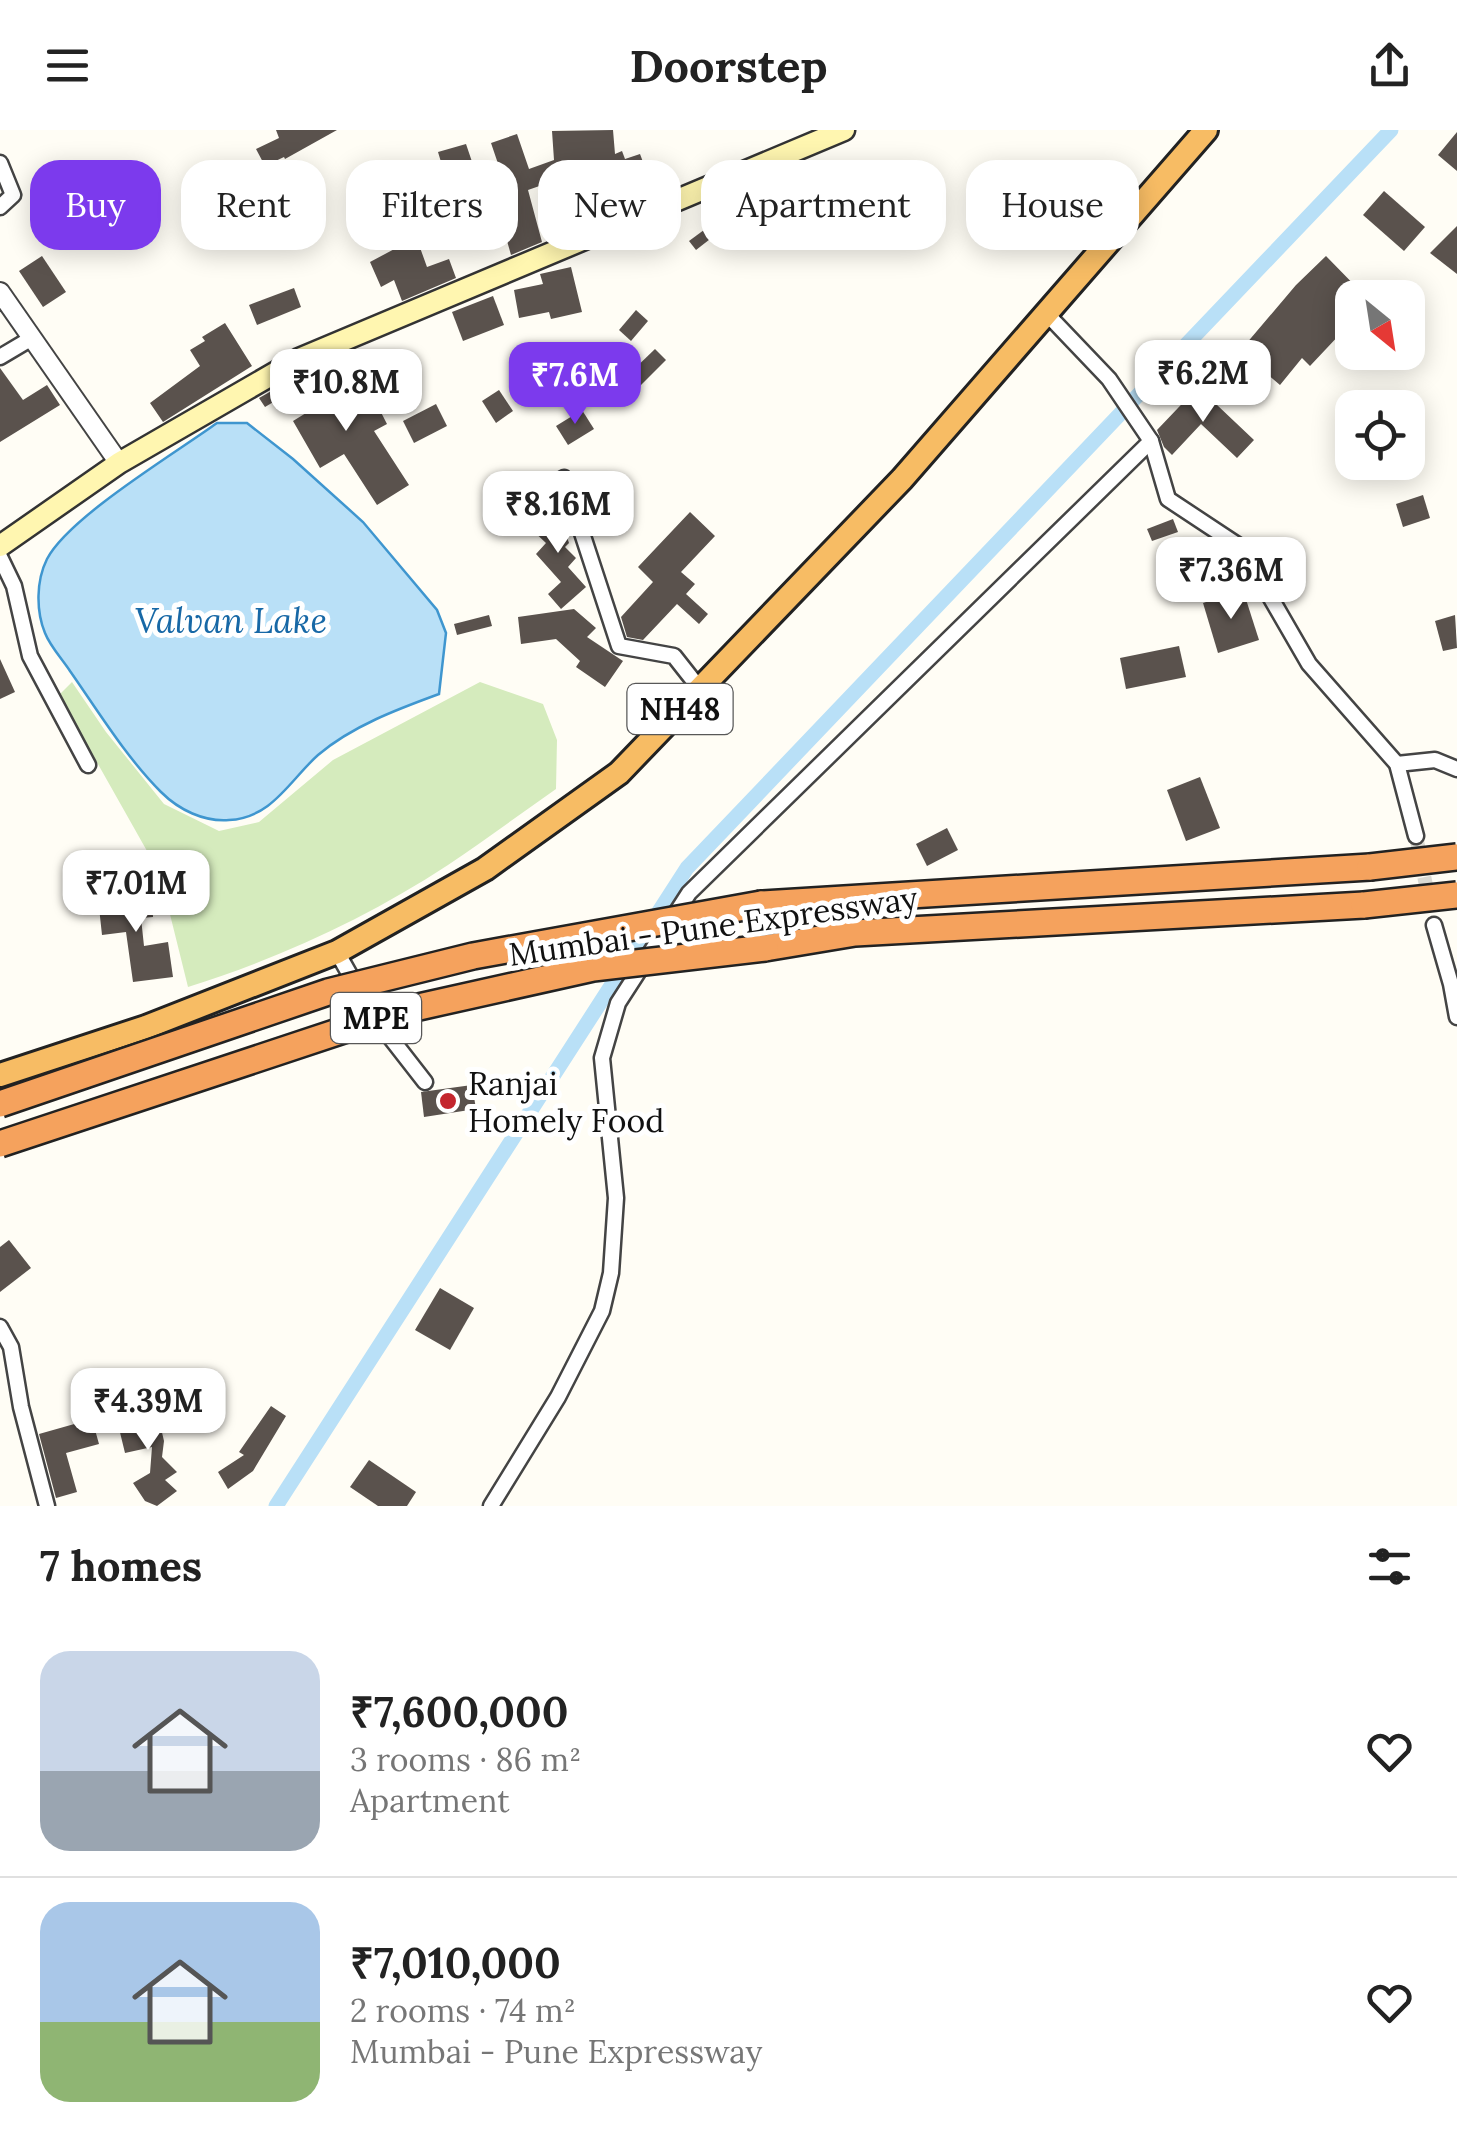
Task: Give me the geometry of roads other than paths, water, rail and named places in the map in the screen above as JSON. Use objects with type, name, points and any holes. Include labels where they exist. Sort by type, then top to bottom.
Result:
[{"type":"highway","name":"NH48","points":[[0,1075],[146,1027],[337,952],[485,869],[619,773],[902,479],[1206,130]]},
{"type":"highway","name":"Mumbai - Pune Expressway","points":[[0,1104],[328,992],[473,956],[761,904],[1370,867],[1457,857]]},
{"type":"highway","name":"Mumbai - Pune Expressway","points":[[0,1144],[333,1030],[401,1010],[593,968],[855,933],[1364,905],[1457,894]]},
{"type":"main road","points":[[0,546],[119,463],[299,359],[844,130]]},
{"type":"street","points":[[0,163],[13,196],[0,207]]},
{"type":"street","points":[[0,292],[119,463]]},
{"type":"street","points":[[1046,313],[1110,379],[1151,441],[1168,500],[1242,548],[1309,664],[1398,764],[1416,836]]},
{"type":"street","points":[[0,356],[32,338]]},
{"type":"street","points":[[491,1506],[558,1397],[602,1310],[611,1273],[616,1198],[602,1058],[618,1003],[689,893],[1151,441]]},
{"type":"street","points":[[564,478],[620,646],[674,656],[700,689]]},
{"type":"street","points":[[0,557],[14,586],[30,656],[88,765]]},
{"type":"street","points":[[1398,764],[1435,760],[1457,769]]},
{"type":"street","points":[[1434,925],[1457,1016]]},
{"type":"street","points":[[337,952],[372,1014],[425,1082]]},
{"type":"street","points":[[0,1327],[12,1347],[21,1407],[47,1506]]},
{"type":"water","name":"Valvan Lake","points":[[217,423],[247,423],[363,522],[437,610],[446,633],[439,694],[345,735],[318,755],[269,805],[244,818],[229,820],[201,817],[184,809],[148,778],[50,643],[39,606],[43,568],[59,542],[99,506]]},
{"type":"waterway","points":[[276,1506],[687,868],[1391,130]]},
{"type":"tunnel","points":[[1416,836],[1434,925]]},
{"type":"place","name":"Ranjai Homely Food","points":[[448,1101]]}]
